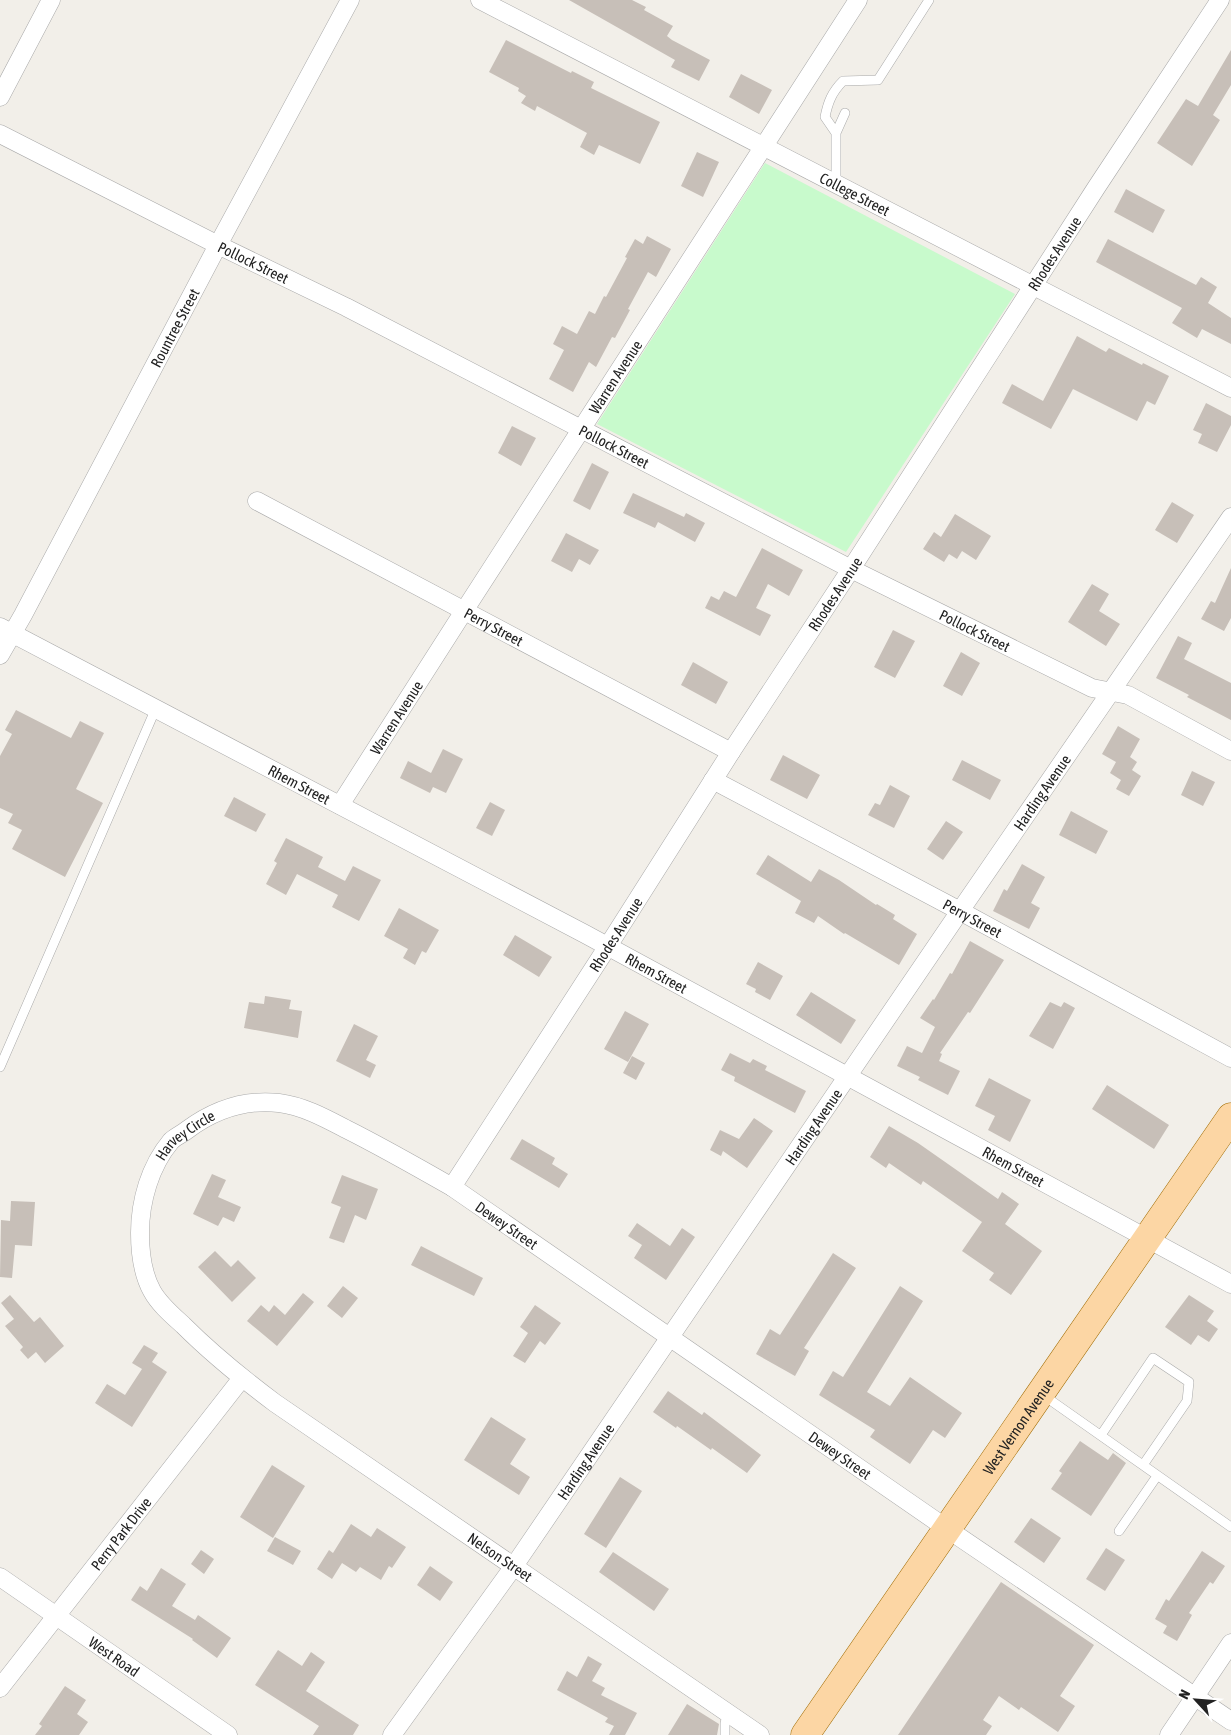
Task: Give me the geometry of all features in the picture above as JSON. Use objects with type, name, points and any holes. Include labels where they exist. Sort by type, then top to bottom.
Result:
[{"type":"main road","name":"West Vernon Avenue","points":[[805,1735],[1231,1117]]},
{"type":"street","points":[[0,96],[50,0]]},
{"type":"street","name":"Rountree Street","points":[[0,655],[6,630],[23,615],[218,245],[350,0]]},
{"type":"street","name":"College Street","points":[[480,0],[1231,388]]},
{"type":"street","name":"Warren Avenue","points":[[340,805],[858,0]]},
{"type":"street","name":"Rhodes Avenue","points":[[452,1188],[731,752],[1220,0]]},
{"type":"street","name":"Pollock Street","points":[[0,134],[218,245],[346,307],[851,569],[1092,688],[1128,695],[1231,751]]},
{"type":"street","name":"Perry Street","points":[[257,501],[731,752]]},
{"type":"street","name":"Harding Avenue","points":[[392,1735],[514,1566],[671,1338],[960,910],[1231,517]]},
{"type":"street","name":"Rhem Street","points":[[6,630],[608,946],[1231,1284]]},
{"type":"street","name":"Perry Street","points":[[713,780],[960,910],[1231,1058]]},
{"type":"street","name":"Harvey Circle","points":[[242,1378],[218,1359],[171,1314],[153,1293],[145,1276],[140,1248],[142,1207],[145,1191],[162,1154],[172,1140],[198,1122],[225,1108],[262,1102],[290,1105],[316,1114],[384,1148],[452,1188]]},
{"type":"street","name":"Dewey Street","points":[[452,1188],[946,1528],[1231,1721]]},
{"type":"street","name":"Nelson Street","points":[[242,1378],[365,1466],[514,1566],[728,1713],[754,1733]]},
{"type":"street","name":"Perry Park Drive","points":[[0,1688],[242,1378]]},
{"type":"street","name":"West Road","points":[[0,1577],[228,1735]]},
{"type":"street","points":[[1169,1735],[1231,1643]]},
{"type":"lane","points":[[836,133],[825,117],[828,102],[834,90],[843,81],[878,80],[929,0]]},
{"type":"lane","points":[[856,90],[860,81]]},
{"type":"lane","points":[[836,183],[836,133],[845,113]]},
{"type":"lane","points":[[0,1068],[156,708]]},
{"type":"lane","points":[[1101,1435],[1153,1358],[1189,1382],[1188,1401],[1143,1465]]},
{"type":"lane","points":[[1041,1393],[1231,1527]]},
{"type":"lane","points":[[1118,1531],[1157,1476]]},
{"type":"lane","points":[[725,1735],[725,1723],[728,1713]]},
{"type":"green space","points":[[765,163],[1015,294],[846,552],[597,424]]},
{"type":"building","points":[[569,0],[632,0],[646,7],[644,10],[673,26],[667,36],[672,40],[710,60],[699,81],[671,67],[675,60]]},
{"type":"building","points":[[506,40],[571,73],[572,71],[594,82],[591,88],[660,122],[640,164],[599,145],[594,155],[580,147],[587,133],[537,106],[535,111],[521,103],[526,96],[518,91],[519,88],[489,72]]},
{"type":"building","points":[[1231,50],[1231,85],[1213,115],[1220,120],[1192,166],[1157,143],[1186,99],[1198,106]]},
{"type":"building","points":[[741,74],[772,90],[759,114],[729,97]]},
{"type":"building","points":[[697,152],[719,162],[703,197],[681,186]]},
{"type":"building","points":[[1126,189],[1165,210],[1153,233],[1114,212]]},
{"type":"building","points":[[647,236],[671,249],[656,277],[648,272],[615,338],[612,337],[596,367],[589,362],[573,392],[549,379],[564,350],[553,344],[562,326],[577,334],[589,311],[595,314],[604,296],[606,297],[635,239],[643,244]]},
{"type":"building","points":[[1108,239],[1196,285],[1201,277],[1217,287],[1208,303],[1231,318],[1231,344],[1202,329],[1197,338],[1172,323],[1182,308],[1096,262]]},
{"type":"building","points":[[1077,336],[1106,352],[1109,348],[1169,376],[1155,405],[1147,401],[1137,421],[1073,389],[1051,429],[1002,403],[1012,384],[1043,401]]},
{"type":"building","points":[[1206,403],[1231,416],[1231,425],[1217,452],[1198,443],[1202,434],[1193,430]]},
{"type":"building","points":[[512,426],[536,438],[521,466],[498,453]]},
{"type":"building","points":[[592,463],[609,472],[590,510],[573,501]]},
{"type":"building","points":[[633,493],[684,517],[686,513],[705,523],[695,542],[658,522],[655,528],[623,513]]},
{"type":"building","points":[[1172,502],[1194,515],[1177,543],[1155,530]]},
{"type":"building","points":[[955,514],[991,536],[976,560],[962,551],[957,559],[949,554],[944,562],[923,549],[934,532],[941,537]]},
{"type":"building","points":[[566,533],[599,550],[590,565],[579,559],[572,572],[551,561]]},
{"type":"building","points":[[762,548],[803,570],[789,596],[768,584],[756,608],[771,615],[760,636],[705,608],[711,596],[719,600],[724,591],[736,597]]},
{"type":"building","points":[[1231,568],[1231,618],[1224,631],[1201,619],[1211,601],[1215,603]]},
{"type":"building","points":[[1092,584],[1109,594],[1099,611],[1120,624],[1106,646],[1068,622]]},
{"type":"building","points":[[893,630],[915,641],[895,678],[874,667]]},
{"type":"building","points":[[1178,636],[1192,643],[1184,659],[1231,683],[1231,720],[1156,678]]},
{"type":"building","points":[[961,652],[980,663],[962,696],[943,686]]},
{"type":"building","points":[[693,662],[728,682],[716,704],[681,685]]},
{"type":"building","points":[[16,710],[71,738],[80,721],[104,733],[76,789],[103,803],[65,877],[12,849],[22,830],[8,823],[13,814],[0,808],[0,756],[12,734],[5,730]]},
{"type":"building","points":[[1118,726],[1140,739],[1130,757],[1137,762],[1132,770],[1141,776],[1129,796],[1116,789],[1121,780],[1110,773],[1116,762],[1102,754]]},
{"type":"building","points":[[443,749],[463,759],[446,793],[433,787],[430,793],[400,778],[408,761],[431,773]]},
{"type":"building","points":[[783,755],[820,775],[807,799],[770,780]]},
{"type":"building","points":[[962,760],[1001,780],[990,800],[952,780]]},
{"type":"building","points":[[1192,771],[1215,782],[1203,806],[1181,795]]},
{"type":"building","points":[[890,785],[910,796],[894,828],[868,815],[875,803],[880,805]]},
{"type":"building","points":[[234,797],[266,814],[256,832],[224,816]]},
{"type":"building","points":[[490,802],[505,810],[492,836],[476,828]]},
{"type":"building","points":[[1071,811],[1108,831],[1096,854],[1059,835]]},
{"type":"building","points":[[946,821],[963,832],[943,860],[927,849]]},
{"type":"building","points":[[286,838],[323,857],[318,867],[345,881],[353,866],[381,880],[359,921],[332,907],[338,895],[297,874],[286,895],[266,884],[277,863],[274,861]]},
{"type":"building","points":[[768,855],[811,882],[819,869],[895,915],[893,919],[917,934],[899,965],[844,934],[818,916],[814,923],[795,913],[801,901],[756,874]]},
{"type":"building","points":[[1022,864],[1045,877],[1031,903],[1040,908],[1029,929],[993,911],[1004,889],[1007,891]]},
{"type":"building","points":[[399,908],[439,930],[426,953],[422,951],[415,965],[403,958],[408,949],[384,936]]},
{"type":"building","points":[[515,935],[552,957],[539,977],[503,955]]},
{"type":"building","points":[[970,941],[1004,960],[970,1013],[968,1012],[940,1053],[942,1054],[939,1061],[960,1071],[948,1095],[918,1080],[920,1077],[897,1066],[907,1046],[922,1053],[935,1027],[920,1018],[934,1000],[950,973],[952,974]]},
{"type":"building","points":[[758,962],[783,976],[770,1000],[755,992],[756,989],[746,984]]},
{"type":"building","points":[[811,992],[856,1020],[841,1044],[796,1015]]},
{"type":"building","points":[[265,996],[291,1000],[289,1009],[302,1011],[298,1038],[244,1028],[249,1002],[264,1004]]},
{"type":"building","points":[[1050,1002],[1061,1007],[1064,1002],[1075,1008],[1053,1049],[1029,1036]]},
{"type":"building","points":[[625,1011],[649,1024],[628,1062],[604,1049]]},
{"type":"building","points":[[354,1024],[378,1036],[366,1060],[376,1065],[370,1078],[336,1061]]},
{"type":"building","points":[[730,1053],[750,1063],[753,1059],[767,1066],[765,1070],[806,1091],[795,1113],[734,1081],[735,1077],[721,1070]]},
{"type":"building","points":[[632,1056],[645,1063],[636,1080],[623,1073]]},
{"type":"building","points":[[989,1078],[1031,1100],[1010,1142],[988,1130],[995,1116],[975,1106]]},
{"type":"building","points":[[1107,1085],[1169,1125],[1154,1149],[1092,1109]]},
{"type":"building","points":[[754,1118],[773,1131],[747,1168],[723,1151],[721,1156],[710,1150],[720,1130],[739,1139]]},
{"type":"building","points":[[889,1126],[918,1143],[998,1199],[1002,1192],[1019,1204],[1005,1224],[1042,1251],[1011,1295],[989,1280],[994,1273],[962,1251],[982,1222],[923,1181],[921,1185],[889,1163],[886,1168],[870,1157]]},
{"type":"building","points":[[522,1139],[555,1158],[552,1164],[568,1174],[559,1188],[510,1159]]},
{"type":"building","points":[[212,1174],[226,1180],[218,1197],[241,1207],[234,1222],[223,1217],[218,1226],[193,1214]]},
{"type":"building","points":[[342,1175],[378,1189],[366,1220],[355,1215],[344,1243],[329,1238],[341,1207],[331,1203]]},
{"type":"building","points":[[11,1201],[35,1202],[32,1246],[15,1245],[12,1278],[0,1277],[1,1220],[10,1221]]},
{"type":"building","points":[[637,1223],[670,1246],[682,1228],[695,1237],[666,1280],[634,1258],[642,1245],[628,1236]]},
{"type":"building","points":[[421,1246],[483,1278],[474,1296],[411,1265]]},
{"type":"building","points":[[215,1251],[231,1267],[238,1260],[256,1278],[232,1302],[198,1267]]},
{"type":"building","points":[[833,1253],[856,1268],[804,1348],[809,1351],[795,1376],[756,1354],[770,1329],[780,1335]]},
{"type":"building","points":[[343,1286],[358,1298],[342,1318],[327,1306]]},
{"type":"building","points":[[900,1286],[923,1301],[867,1392],[890,1406],[910,1377],[962,1413],[945,1438],[933,1430],[910,1464],[870,1437],[875,1430],[819,1395],[833,1371],[843,1377]]},
{"type":"building","points":[[303,1293],[314,1302],[277,1346],[247,1321],[261,1305],[269,1312],[274,1305],[285,1315]]},
{"type":"building","points":[[10,1295],[34,1322],[40,1317],[64,1346],[45,1363],[36,1352],[28,1359],[20,1350],[23,1347],[5,1326],[14,1319],[1,1303]]},
{"type":"building","points":[[1189,1295],[1214,1311],[1207,1321],[1218,1329],[1209,1342],[1198,1335],[1191,1345],[1165,1327]]},
{"type":"building","points":[[535,1305],[561,1323],[545,1345],[540,1341],[525,1363],[513,1356],[528,1333],[520,1327]]},
{"type":"building","points":[[144,1345],[158,1353],[152,1362],[167,1372],[132,1427],[95,1403],[107,1384],[125,1395],[142,1369],[132,1363]]},
{"type":"building","points":[[668,1391],[702,1415],[704,1412],[761,1455],[747,1473],[712,1448],[711,1450],[653,1412]]},
{"type":"building","points":[[491,1417],[526,1439],[510,1464],[530,1477],[519,1495],[464,1460]]},
{"type":"building","points":[[1080,1441],[1108,1460],[1113,1453],[1126,1463],[1091,1516],[1051,1489],[1062,1473],[1059,1471]]},
{"type":"building","points":[[272,1465],[305,1486],[273,1538],[240,1517]]},
{"type":"building","points":[[620,1477],[642,1491],[606,1548],[584,1534]]},
{"type":"building","points":[[1031,1518],[1061,1538],[1044,1563],[1014,1542]]},
{"type":"building","points":[[351,1524],[371,1537],[377,1528],[406,1547],[392,1568],[389,1566],[381,1580],[360,1567],[356,1572],[342,1563],[332,1579],[317,1569],[329,1550],[333,1553]]},
{"type":"building","points":[[275,1537],[301,1551],[293,1565],[267,1551]]},
{"type":"building","points":[[1106,1548],[1125,1560],[1105,1591],[1086,1579]]},
{"type":"building","points":[[201,1550],[214,1559],[204,1574],[191,1564]]},
{"type":"building","points":[[1202,1551],[1225,1566],[1213,1584],[1210,1582],[1189,1613],[1192,1615],[1177,1641],[1163,1633],[1167,1626],[1155,1619],[1166,1599],[1169,1601]]},
{"type":"building","points":[[613,1552],[669,1589],[654,1611],[599,1572]]},
{"type":"building","points":[[430,1566],[453,1582],[440,1601],[417,1585]]},
{"type":"building","points":[[161,1568],[186,1584],[172,1606],[195,1620],[198,1615],[231,1638],[217,1658],[193,1639],[131,1600],[140,1586],[147,1591]]},
{"type":"building","points":[[1001,1582],[1094,1645],[1060,1696],[1075,1706],[1058,1732],[1021,1707],[1019,1710],[999,1696],[983,1720],[992,1726],[986,1735],[898,1735]]},
{"type":"building","points":[[278,1650],[302,1666],[311,1652],[325,1662],[306,1691],[359,1725],[353,1735],[313,1735],[319,1726],[255,1685]]},
{"type":"building","points":[[588,1656],[602,1664],[592,1681],[605,1688],[601,1695],[637,1713],[625,1735],[609,1735],[614,1726],[605,1722],[608,1718],[557,1690],[567,1671],[577,1677]]},
{"type":"building","points":[[65,1686],[86,1700],[77,1714],[88,1722],[79,1735],[35,1735],[42,1726],[39,1724]]},
{"type":"building","points":[[687,1704],[719,1724],[717,1735],[668,1735]]}]
